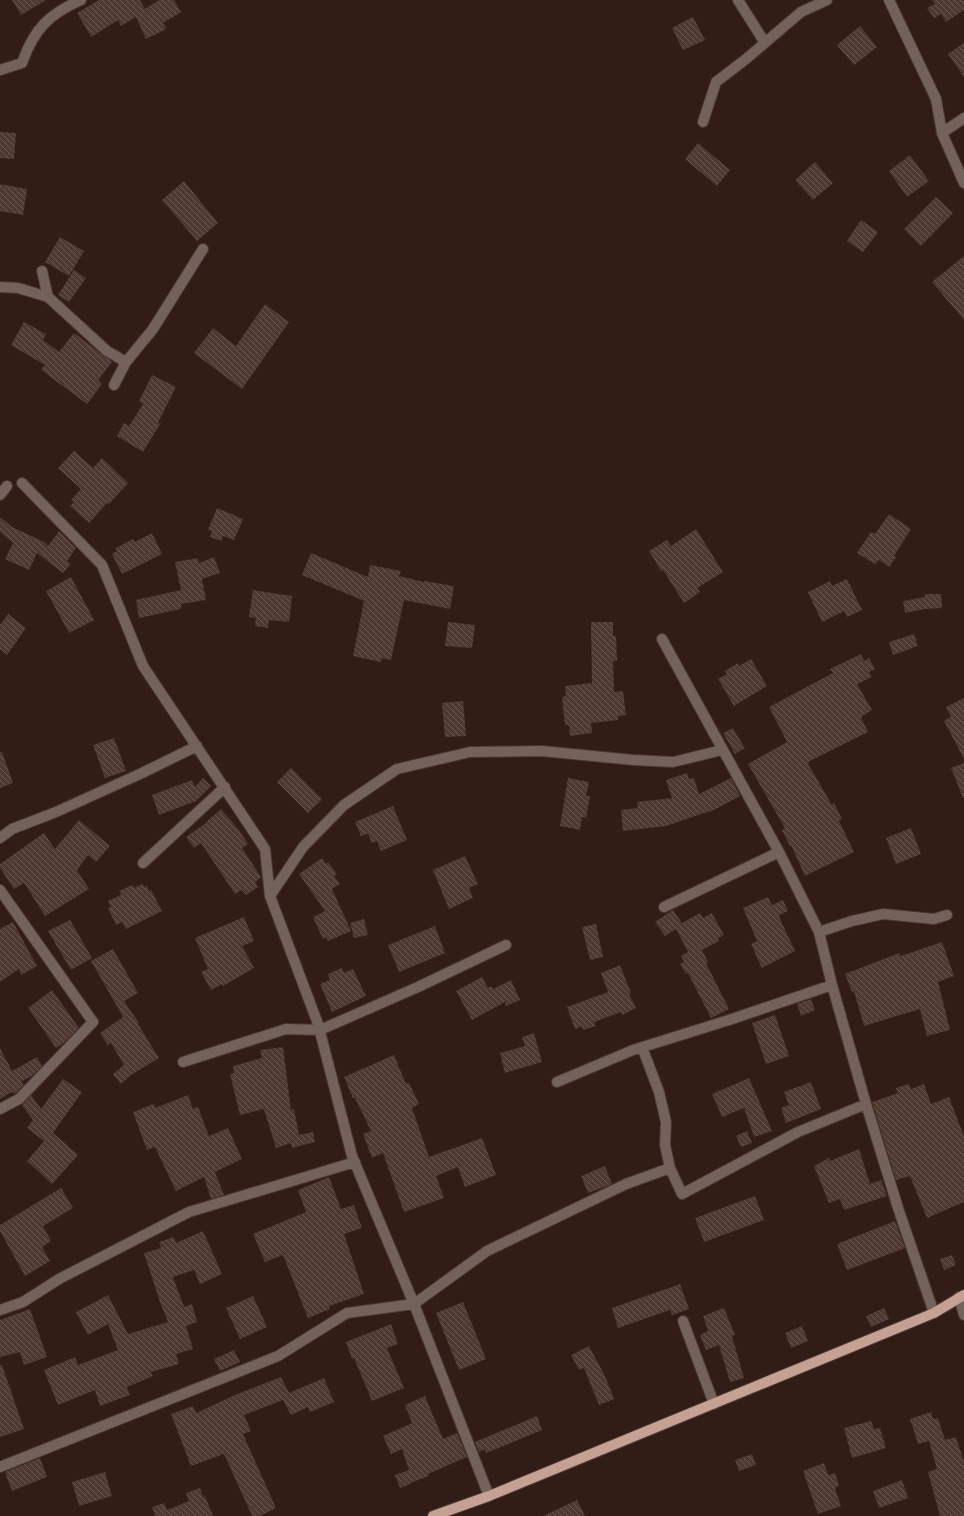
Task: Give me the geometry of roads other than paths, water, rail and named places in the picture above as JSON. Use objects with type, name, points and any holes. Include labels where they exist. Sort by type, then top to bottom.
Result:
[{"type":"main road","points":[[433,1516],[490,1496],[934,1313],[961,1296]]},
{"type":"street","points":[[0,70],[22,63],[28,45],[39,29],[55,14],[81,0]]},
{"type":"street","points":[[738,0],[765,43]]},
{"type":"street","points":[[703,122],[716,82],[801,12],[828,0]]},
{"type":"street","points":[[889,0],[936,99],[942,133],[964,183]]},
{"type":"street","points":[[942,133],[964,118]]},
{"type":"street","points":[[114,385],[126,362],[153,328],[203,249]]},
{"type":"street","points":[[42,271],[48,297]]},
{"type":"street","points":[[0,286],[18,288],[48,297],[107,351],[126,362]]},
{"type":"street","points":[[22,483],[102,566],[143,666],[265,849],[270,896],[320,1030],[355,1162],[414,1304],[490,1496]]},
{"type":"street","points":[[0,495],[7,486]]},
{"type":"street","points":[[662,639],[779,852],[819,932],[832,985],[866,1104],[899,1211],[934,1313]]},
{"type":"street","points":[[0,838],[12,829],[56,812],[197,746]]},
{"type":"street","points":[[270,896],[303,847],[338,810],[397,769],[470,752],[542,751],[633,760],[673,762],[722,750]]},
{"type":"street","points":[[143,863],[225,787]]},
{"type":"street","points":[[664,907],[779,852]]},
{"type":"street","points":[[0,890],[4,904],[93,1022],[20,1099],[0,1109]]},
{"type":"street","points":[[819,932],[852,921],[883,914],[934,919],[947,915]]},
{"type":"street","points":[[183,1062],[286,1028],[320,1030],[418,987],[506,945]]},
{"type":"street","points":[[557,1082],[642,1047],[729,1020],[832,985]]},
{"type":"street","points":[[642,1047],[659,1092],[666,1122],[665,1145],[670,1168],[682,1194],[798,1132],[866,1104]]},
{"type":"street","points":[[0,1310],[23,1302],[59,1279],[189,1212],[355,1162]]},
{"type":"street","points":[[0,1467],[278,1356],[347,1313],[414,1304],[487,1251],[626,1184],[670,1168]]},
{"type":"street","points":[[961,1296],[964,1315]]},
{"type":"street","points":[[683,1320],[714,1404]]}]
